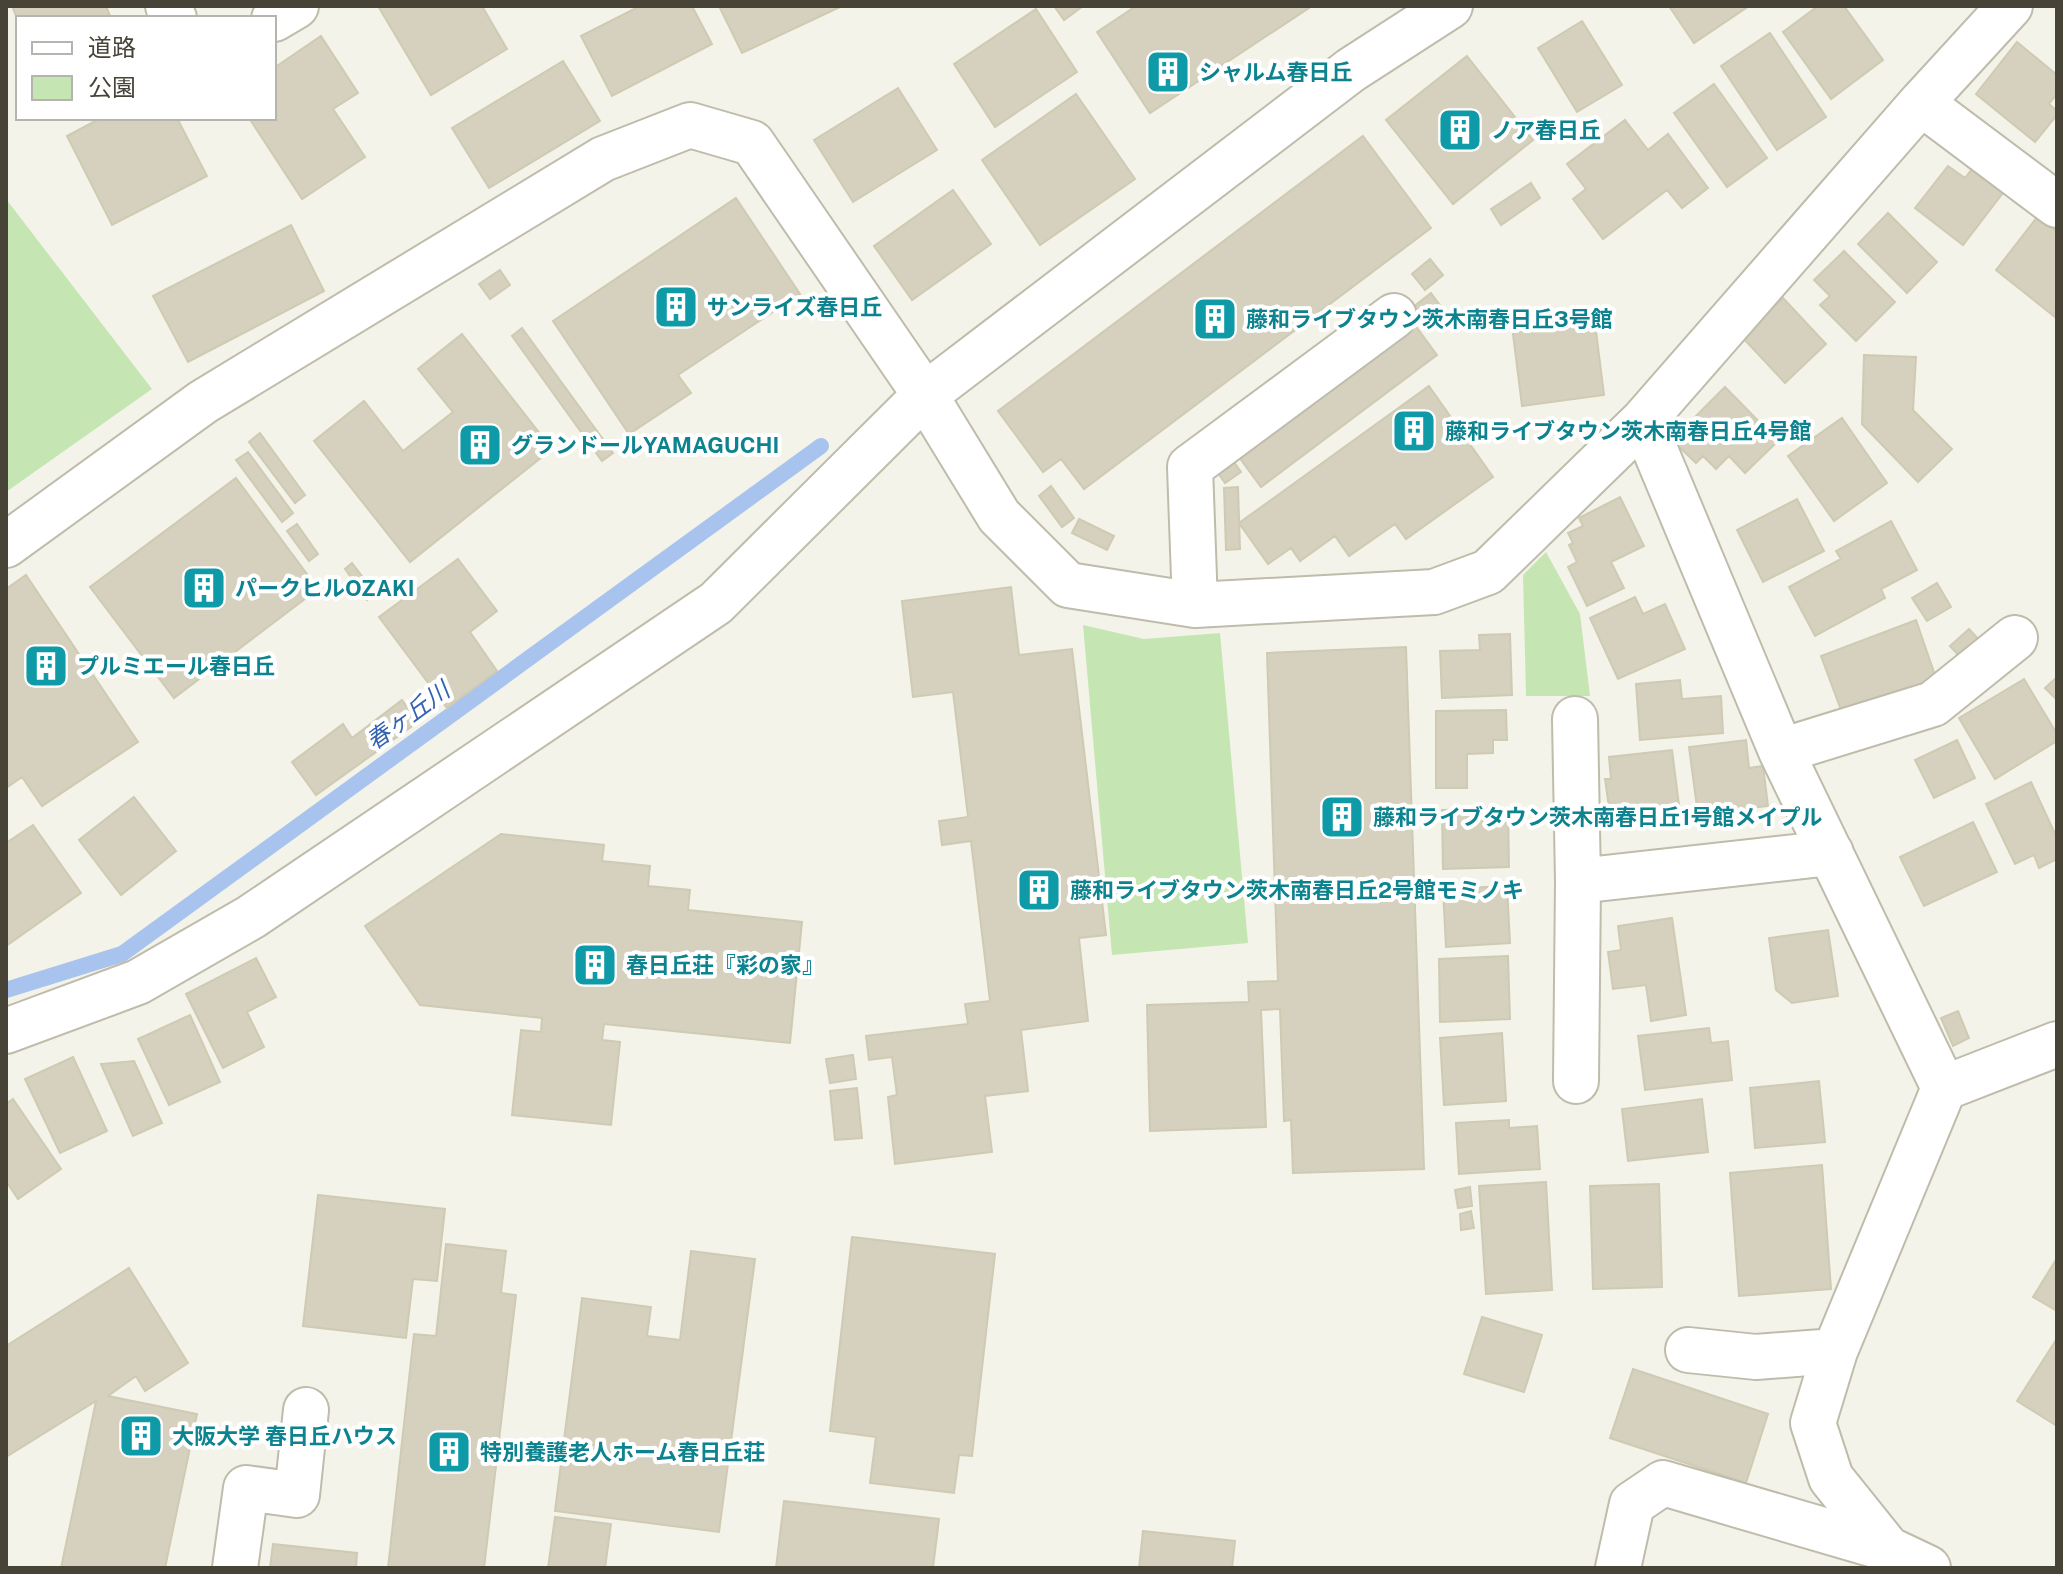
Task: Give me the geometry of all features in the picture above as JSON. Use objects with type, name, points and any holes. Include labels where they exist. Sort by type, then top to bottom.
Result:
[{"type":"street","points":[[276,18],[296,6]]},
{"type":"street","points":[[6,1031],[138,982],[251,917],[716,603],[925,395],[1351,70],[1450,6]]},
{"type":"street","points":[[6,545],[203,402],[603,159],[690,125],[752,143],[925,395],[999,516],[1068,585],[1195,605],[1434,592],[1488,572],[1643,421],[1921,103],[2010,6]]},
{"type":"street","points":[[1921,103],[2057,205]]},
{"type":"street","points":[[1195,605],[1190,467],[1394,316]]},
{"type":"street","points":[[1643,421],[1781,751],[1944,1088]]},
{"type":"street","points":[[1781,751],[1933,704],[2015,638]]},
{"type":"street","points":[[1575,719],[1578,881],[1576,1081]]},
{"type":"street","points":[[1578,881],[1831,853]]},
{"type":"street","points":[[1888,1549],[1831,1478],[1813,1423],[1835,1351],[1944,1088],[2057,1044]]},
{"type":"street","points":[[1688,1350],[1756,1357],[1835,1351]]},
{"type":"street","points":[[235,1568],[246,1488],[297,1495],[306,1410]]},
{"type":"street","points":[[1618,1568],[1632,1504],[1663,1483],[1888,1549],[1928,1568]]},
{"type":"green space","points":[[6,199],[152,389],[6,492]]},
{"type":"green space","points":[[1546,552],[1580,614],[1590,696],[1526,696],[1523,575]]},
{"type":"green space","points":[[1083,625],[1144,639],[1220,633],[1248,943],[1112,955]]},
{"type":"building","points":[[12,6],[106,6],[110,16],[16,16]]},
{"type":"building","points":[[378,6],[482,6],[507,49],[431,95]]},
{"type":"building","points":[[640,6],[692,6],[712,44],[612,96],[581,36]]},
{"type":"building","points":[[719,6],[842,6],[742,53]]},
{"type":"building","points":[[1054,6],[1081,6],[1082,7],[1064,20]]},
{"type":"building","name":"シャルム春日丘","points":[[1136,6],[1312,6],[1150,113],[1097,32]]},
{"type":"building","points":[[1669,6],[1749,6],[1694,43]]},
{"type":"building","points":[[1818,6],[1844,6],[1883,60],[1831,99],[1783,32]]},
{"type":"building","points":[[1036,9],[1077,72],[995,127],[954,64]]},
{"type":"building","points":[[1582,21],[1622,85],[1577,112],[1538,48]]},
{"type":"building","points":[[1770,33],[1826,117],[1777,150],[1721,66]]},
{"type":"building","points":[[321,36],[358,93],[333,109],[365,157],[302,199],[250,120],[276,120],[276,67]]},
{"type":"building","points":[[2017,42],[2057,75],[2057,94],[2049,104],[2057,115],[2035,142],[1976,94]]},
{"type":"building","name":"ノア春日丘","points":[[1467,56],[1533,140],[1453,204],[1386,120]]},
{"type":"building","points":[[563,61],[600,121],[489,188],[452,128]]},
{"type":"building","points":[[1714,84],[1767,158],[1727,187],[1674,113]]},
{"type":"building","points":[[898,88],[937,150],[853,202],[814,140]]},
{"type":"building","points":[[1076,94],[1135,179],[1040,245],[982,160]]},
{"type":"building","points":[[97,120],[178,120],[207,176],[112,225],[67,136]]},
{"type":"building","points":[[1625,120],[1648,150],[1668,134],[1708,188],[1682,208],[1667,190],[1603,239],[1573,199],[1586,189],[1567,164]]},
{"type":"building","name":"藤和ライブタウン茨木南春日丘3号館","points":[[1363,136],[1431,228],[1084,489],[1061,459],[1043,472],[998,411]]},
{"type":"building","points":[[1975,165],[2006,189],[1963,245],[1915,208],[1948,166],[1965,178]]},
{"type":"building","points":[[1531,183],[1540,198],[1501,225],[1491,209]]},
{"type":"building","points":[[953,190],[991,244],[912,300],[874,246]]},
{"type":"building","name":"サンライズ春日丘","points":[[736,198],[800,294],[678,375],[691,393],[629,434],[553,321]]},
{"type":"building","points":[[1888,213],[1937,262],[1907,293],[1858,244]]},
{"type":"building","points":[[2038,216],[2057,232],[2055,317],[1996,270]]},
{"type":"building","points":[[291,225],[324,291],[188,362],[153,296]]},
{"type":"building","points":[[1844,251],[1895,302],[1856,341],[1820,305],[1830,296],[1814,280]]},
{"type":"building","points":[[1430,259],[1443,275],[1425,290],[1412,274]]},
{"type":"building","points":[[500,270],[510,285],[490,299],[479,284]]},
{"type":"building","points":[[1431,293],[1445,312],[1426,327],[1412,308]]},
{"type":"building","points":[[1783,298],[1826,344],[1785,383],[1742,337]]},
{"type":"building","points":[[1489,308],[1491,325],[1462,327],[1461,311]]},
{"type":"building","points":[[1594,315],[1604,395],[1522,406],[1512,326]]},
{"type":"building","points":[[1412,321],[1437,355],[1261,487],[1236,453]]},
{"type":"building","points":[[522,328],[613,453],[602,461],[512,336]]},
{"type":"building","name":"グランドールYAMAGUCHI","points":[[462,334],[552,449],[410,562],[314,441],[364,401],[403,451],[453,412],[418,369]]},
{"type":"building","points":[[1864,355],[1916,357],[1913,410],[1952,449],[1918,482],[1862,424]]},
{"type":"building","name":"藤和ライブタウン茨木南春日丘4号館","points":[[1429,386],[1493,477],[1406,539],[1395,524],[1349,556],[1335,536],[1300,561],[1291,548],[1268,564],[1239,523]]},
{"type":"building","points":[[1725,387],[1778,441],[1745,473],[1729,456],[1716,469],[1703,456],[1696,463],[1672,440]]},
{"type":"building","points":[[1842,418],[1887,483],[1834,521],[1788,456]]},
{"type":"building","points":[[260,433],[305,495],[295,503],[249,442]]},
{"type":"building","points":[[248,452],[293,513],[282,522],[236,460]]},
{"type":"building","points":[[1232,459],[1241,472],[1225,483],[1216,470]]},
{"type":"building","name":"パークヒルOZAKI","points":[[236,478],[318,589],[174,698],[90,587]]},
{"type":"building","points":[[1051,486],[1074,518],[1062,527],[1039,496]]},
{"type":"building","points":[[1238,487],[1240,549],[1226,550],[1224,488]]},
{"type":"building","points":[[1620,497],[1644,546],[1611,562],[1624,588],[1587,606],[1568,567],[1577,562],[1569,545],[1573,543],[1568,533],[1583,526],[1579,518]]},
{"type":"building","points":[[1797,499],[1824,551],[1763,582],[1737,530]]},
{"type":"building","points":[[1079,519],[1114,536],[1107,550],[1072,533]]},
{"type":"building","points":[[1891,521],[1917,570],[1881,589],[1885,598],[1815,636],[1789,587],[1841,559],[1836,551]]},
{"type":"building","points":[[297,524],[318,554],[309,561],[287,531]]},
{"type":"building","points":[[458,559],[497,611],[470,632],[497,671],[447,708],[379,617]]},
{"type":"building","points":[[352,563],[375,593],[367,600],[345,569]]},
{"type":"building","name":"プルミエール春日丘","points":[[26,575],[138,742],[42,806],[22,777],[6,788],[6,589]]},
{"type":"building","points":[[1937,583],[1951,607],[1927,621],[1912,598]]},
{"type":"building","name":"藤和ライブタウン茨木南春日丘2号館モミノキ","points":[[1011,587],[1019,655],[1072,649],[1106,935],[1079,938],[1088,1021],[1021,1030],[1028,1091],[985,1096],[992,1152],[895,1164],[888,1097],[897,1095],[892,1057],[869,1060],[866,1036],[968,1024],[965,1004],[990,1001],[971,841],[942,845],[939,821],[968,817],[953,692],[913,697],[902,601]]},
{"type":"building","points":[[1635,597],[1643,614],[1665,604],[1685,649],[1618,679],[1590,618]]},
{"type":"building","points":[[1916,620],[1938,684],[1844,718],[1821,656]]},
{"type":"building","points":[[1969,629],[1981,642],[1962,659],[1950,646]]},
{"type":"building","points":[[1510,634],[1512,695],[1442,698],[1440,651],[1480,650],[1479,635]]},
{"type":"building","name":"藤和ライブタウン茨木南春日丘1号館メイプル","points":[[1406,647],[1424,1169],[1293,1173],[1291,1120],[1284,1121],[1280,1009],[1261,1010],[1266,1127],[1150,1131],[1147,1005],[1249,1002],[1248,982],[1278,981],[1267,653]]},
{"type":"building","points":[[2057,677],[2057,700],[2045,688]]},
{"type":"building","points":[[2024,679],[2057,734],[2057,741],[1995,779],[1959,718]]},
{"type":"building","points":[[1680,680],[1682,699],[1721,696],[1723,733],[1640,740],[1636,684]]},
{"type":"building","points":[[402,700],[418,722],[316,795],[292,762],[343,724],[352,738]]},
{"type":"building","points":[[1506,710],[1507,740],[1493,740],[1493,753],[1467,754],[1467,788],[1436,788],[1436,711]]},
{"type":"building","points":[[1746,740],[1749,768],[1763,766],[1768,806],[1698,815],[1689,747]]},
{"type":"building","points":[[1957,740],[1975,778],[1934,798],[1915,760]]},
{"type":"building","points":[[1672,750],[1680,813],[1643,818],[1643,811],[1610,815],[1605,779],[1611,779],[1609,757]]},
{"type":"building","points":[[2031,782],[2057,838],[2057,859],[2039,868],[2034,855],[2015,864],[1986,804]]},
{"type":"building","points":[[134,797],[176,851],[121,895],[79,840]]},
{"type":"building","points":[[1508,808],[1509,867],[1443,869],[1442,810]]},
{"type":"building","points":[[1973,822],[1997,872],[1924,906],[1900,857]]},
{"type":"building","points":[[33,825],[81,893],[6,946],[6,843]]},
{"type":"building","name":"春日丘荘『彩の家』","points":[[501,834],[604,845],[602,861],[650,866],[648,886],[690,890],[688,910],[802,922],[790,1043],[604,1024],[602,1040],[620,1042],[611,1125],[512,1115],[521,1030],[541,1032],[542,1018],[420,1005],[365,926]]},
{"type":"building","points":[[1507,886],[1510,943],[1446,947],[1443,889]]},
{"type":"building","points":[[1672,918],[1686,1015],[1651,1021],[1646,985],[1613,989],[1608,952],[1621,950],[1618,926]]},
{"type":"building","points":[[1828,930],[1838,996],[1792,1003],[1776,990],[1769,938]]},
{"type":"building","points":[[1508,956],[1510,1019],[1440,1022],[1439,959]]},
{"type":"building","points":[[256,958],[276,997],[247,1012],[264,1047],[223,1068],[186,994]]},
{"type":"building","points":[[1958,1011],[1969,1038],[1953,1046],[1941,1018]]},
{"type":"building","points":[[190,1015],[220,1082],[169,1105],[138,1039]]},
{"type":"building","points":[[1709,1028],[1711,1043],[1728,1041],[1732,1080],[1645,1090],[1638,1036]]},
{"type":"building","points":[[1502,1033],[1506,1101],[1444,1105],[1440,1038]]},
{"type":"building","points":[[853,1055],[856,1079],[830,1083],[826,1059]]},
{"type":"building","points":[[73,1057],[107,1131],[60,1153],[25,1079]]},
{"type":"building","points":[[134,1061],[162,1123],[133,1136],[101,1064]]},
{"type":"building","points":[[1819,1081],[1825,1142],[1755,1148],[1750,1088]]},
{"type":"building","points":[[857,1088],[862,1138],[835,1140],[830,1091]]},
{"type":"building","points":[[13,1099],[61,1169],[18,1199],[6,1181],[6,1104]]},
{"type":"building","points":[[1702,1099],[1708,1152],[1628,1161],[1622,1109]]},
{"type":"building","points":[[1509,1120],[1509,1128],[1537,1126],[1540,1169],[1459,1174],[1456,1123]]},
{"type":"building","points":[[1822,1165],[1831,1289],[1739,1296],[1730,1173]]},
{"type":"building","points":[[1546,1182],[1552,1290],[1486,1294],[1479,1186]]},
{"type":"building","points":[[1659,1184],[1662,1287],[1593,1289],[1590,1186]]},
{"type":"building","points":[[1470,1187],[1472,1206],[1458,1208],[1455,1190]]},
{"type":"building","points":[[318,1195],[445,1209],[437,1281],[413,1279],[406,1338],[303,1326]]},
{"type":"building","points":[[1471,1211],[1474,1228],[1461,1230],[1460,1214]]},
{"type":"building","points":[[852,1237],[995,1254],[972,1456],[959,1455],[954,1493],[870,1483],[876,1437],[830,1431]]},
{"type":"building","name":"特別養護老人ホーム春日丘荘","points":[[446,1244],[506,1251],[501,1293],[516,1295],[484,1568],[388,1568],[414,1334],[436,1336]]},
{"type":"building","points":[[691,1251],[755,1259],[719,1532],[555,1511],[582,1298],[651,1307],[647,1336],[680,1340]]},
{"type":"building","points":[[2057,1258],[2057,1311],[2033,1297]]},
{"type":"building","name":"大阪大学 春日丘ハウス","points":[[129,1268],[188,1363],[145,1391],[136,1376],[108,1396],[197,1414],[165,1568],[61,1568],[96,1401],[6,1457],[6,1346]]},
{"type":"building","points":[[1482,1317],[1542,1335],[1524,1392],[1464,1374]]},
{"type":"building","points":[[2057,1340],[2057,1426],[2017,1401]]},
{"type":"building","points":[[1633,1369],[1768,1414],[1746,1483],[1610,1438]]},
{"type":"building","points":[[784,1501],[939,1519],[933,1568],[776,1568]]},
{"type":"building","points":[[555,1517],[611,1524],[605,1568],[548,1568]]},
{"type":"building","points":[[1143,1531],[1235,1541],[1232,1568],[1139,1568]]},
{"type":"building","points":[[273,1544],[357,1553],[356,1568],[270,1568]]},
{"type":"waterway","name":"春ヶ丘川","points":[[6,990],[122,954],[821,446]]},
{"type":"place","name":"シャルム春日丘","points":[[1168,72]]},
{"type":"place","name":"ノア春日丘","points":[[1460,130]]},
{"type":"place","name":"サンライズ春日丘","points":[[676,307]]},
{"type":"place","name":"藤和ライブタウン茨木南春日丘3号館","points":[[1215,319]]},
{"type":"place","name":"藤和ライブタウン茨木南春日丘4号館","points":[[1414,431]]},
{"type":"place","name":"グランドールYAMAGUCHI","points":[[480,445]]},
{"type":"place","name":"パークヒルOZAKI","points":[[204,588]]},
{"type":"place","name":"プルミエール春日丘","points":[[46,666]]},
{"type":"place","name":"藤和ライブタウン茨木南春日丘1号館メイプル","points":[[1342,817]]},
{"type":"place","name":"藤和ライブタウン茨木南春日丘2号館モミノキ","points":[[1039,890]]},
{"type":"place","name":"春日丘荘『彩の家』","points":[[595,965]]},
{"type":"place","name":"大阪大学 春日丘ハウス","points":[[141,1436]]},
{"type":"place","name":"特別養護老人ホーム春日丘荘","points":[[449,1452]]}]
